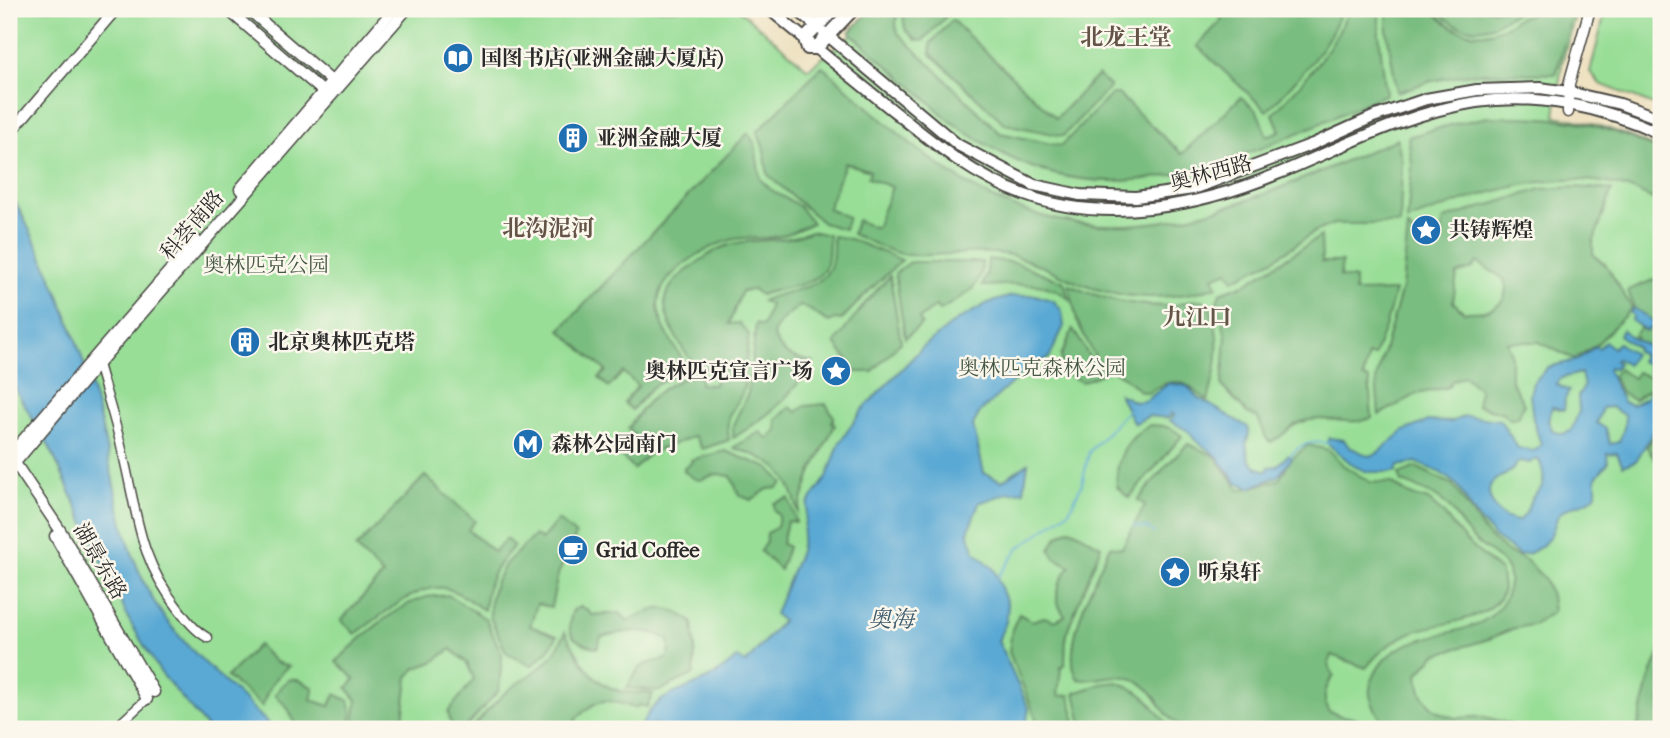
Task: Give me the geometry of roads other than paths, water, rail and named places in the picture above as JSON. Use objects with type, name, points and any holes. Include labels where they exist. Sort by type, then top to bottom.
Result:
[{"type":"main road","points":[[769,9],[805,39],[808,48],[816,48],[853,9]]},
{"type":"main road","name":"奥林西路","points":[[796,9],[958,145],[1034,184],[1080,195],[1136,197],[1193,189],[1313,144],[1373,117],[1426,99],[1464,91],[1506,87],[1540,88],[1604,99],[1661,119]]},
{"type":"main road","points":[[805,39],[834,9]]},
{"type":"main road","name":"奥林西路","points":[[816,48],[925,137],[973,171],[1026,195],[1079,209],[1134,210],[1211,198],[1395,124],[1462,105],[1504,100],[1567,108],[1625,118],[1661,134]]},
{"type":"street","points":[[9,134],[116,9]]},
{"type":"street","points":[[227,9],[326,94]]},
{"type":"street","points":[[248,9],[335,84]]},
{"type":"street","name":"科荟南路","points":[[335,84],[394,9]]},
{"type":"street","name":"科荟南路","points":[[10,461],[326,94],[407,9]]},
{"type":"street","points":[[1567,108],[1568,92],[1590,9]]},
{"type":"street","name":"科荟南路","points":[[87,370],[98,364],[326,94]]},
{"type":"street","points":[[98,364],[126,463],[143,544],[168,595],[197,632],[208,638]]},
{"type":"street","name":"湖景东路","points":[[10,461],[60,530],[151,695]]},
{"type":"street","points":[[114,729],[151,695]]},
{"type":"water","points":[[9,190],[68,317],[101,422],[130,548],[151,596],[162,615],[191,649],[273,729],[208,729],[160,672],[130,622],[50,448],[9,379]]},
{"type":"water","name":"奥海","points":[[1035,295],[1054,301],[1062,311],[1064,326],[1049,358],[1030,366],[980,412],[973,425],[984,473],[1002,481],[1028,463],[1024,491],[1007,493],[979,503],[968,532],[975,552],[994,569],[1008,606],[1006,622],[998,641],[1029,709],[1025,729],[658,729],[659,726],[652,724],[646,729],[640,729],[653,708],[668,696],[713,676],[737,658],[746,663],[782,621],[775,614],[800,551],[808,504],[827,477],[840,442],[862,410],[923,347],[956,321],[988,303],[1012,296]]},
{"type":"water","points":[[1634,308],[1661,327],[1661,333],[1648,328],[1646,331],[1631,320],[1634,317],[1630,312]]},
{"type":"water","points":[[1622,330],[1635,340],[1661,352],[1661,387],[1653,382],[1655,374],[1648,371],[1649,365],[1640,361],[1643,355],[1619,335]]},
{"type":"water","points":[[1605,342],[1613,348],[1618,343],[1634,354],[1627,365],[1617,359],[1615,361],[1618,363],[1614,369],[1609,367],[1608,371],[1623,402],[1632,405],[1646,398],[1655,385],[1661,388],[1661,400],[1655,403],[1656,427],[1636,461],[1623,466],[1617,453],[1607,454],[1608,463],[1596,477],[1596,494],[1587,501],[1563,511],[1547,540],[1530,553],[1519,555],[1494,537],[1476,516],[1457,485],[1441,473],[1416,462],[1398,466],[1396,472],[1367,472],[1354,466],[1327,443],[1329,438],[1344,440],[1349,447],[1369,456],[1376,454],[1404,431],[1428,421],[1451,422],[1465,416],[1500,420],[1518,448],[1534,451],[1541,445],[1533,419],[1530,394],[1533,383],[1548,367],[1577,360],[1596,346],[1599,348]],"holes":[[[1581,373],[1584,386],[1578,396],[1579,411],[1571,431],[1563,434],[1553,431],[1548,421],[1552,407],[1564,410],[1569,391],[1556,384],[1562,378]],[[1611,407],[1625,416],[1619,442],[1610,444],[1606,429],[1597,423],[1602,408]],[[1539,460],[1543,474],[1541,488],[1532,498],[1521,519],[1518,521],[1508,518],[1493,504],[1489,489],[1495,480],[1518,463]]]},
{"type":"water","points":[[1169,383],[1187,386],[1197,397],[1248,427],[1246,444],[1249,460],[1258,468],[1267,471],[1288,455],[1292,458],[1278,476],[1250,488],[1236,482],[1217,456],[1195,440],[1188,431],[1170,421],[1174,415],[1172,413],[1168,418],[1149,416],[1134,424],[1119,394],[1135,402],[1145,401]]},
{"type":"waterway","points":[[997,578],[1019,548],[1069,511],[1082,484],[1089,452],[1130,408]]},
{"type":"waterway","points":[[1290,456],[1307,444],[1328,443]]},
{"type":"waterway","points":[[1133,526],[1148,528],[1154,533]]},
{"type":"place","name":"国图书店(亚洲金融大厦店)","points":[[458,58]]},
{"type":"place","name":"亚洲金融大厦","points":[[573,138]]},
{"type":"place","name":"共铸辉煌","points":[[1426,230]]},
{"type":"place","name":"北京奥林匹克塔","points":[[245,342]]},
{"type":"place","name":"奥林匹克宣言广场","points":[[836,371]]},
{"type":"place","name":"森林公园南门","points":[[528,444]]},
{"type":"place","name":"Grid Coffee","points":[[573,550]]},
{"type":"place","name":"听泉轩","points":[[1175,572]]},
{"type":"district","name":"北龙王堂","points":[[1126,37]]},
{"type":"district","name":"北沟泥河","points":[[548,228]]},
{"type":"district","name":"九江口","points":[[1197,317]]},
{"type":"park label","name":"奥林匹克公园","points":[[266,265]]},
{"type":"park label","name":"奥林匹克森林公园","points":[[1042,368]]}]
